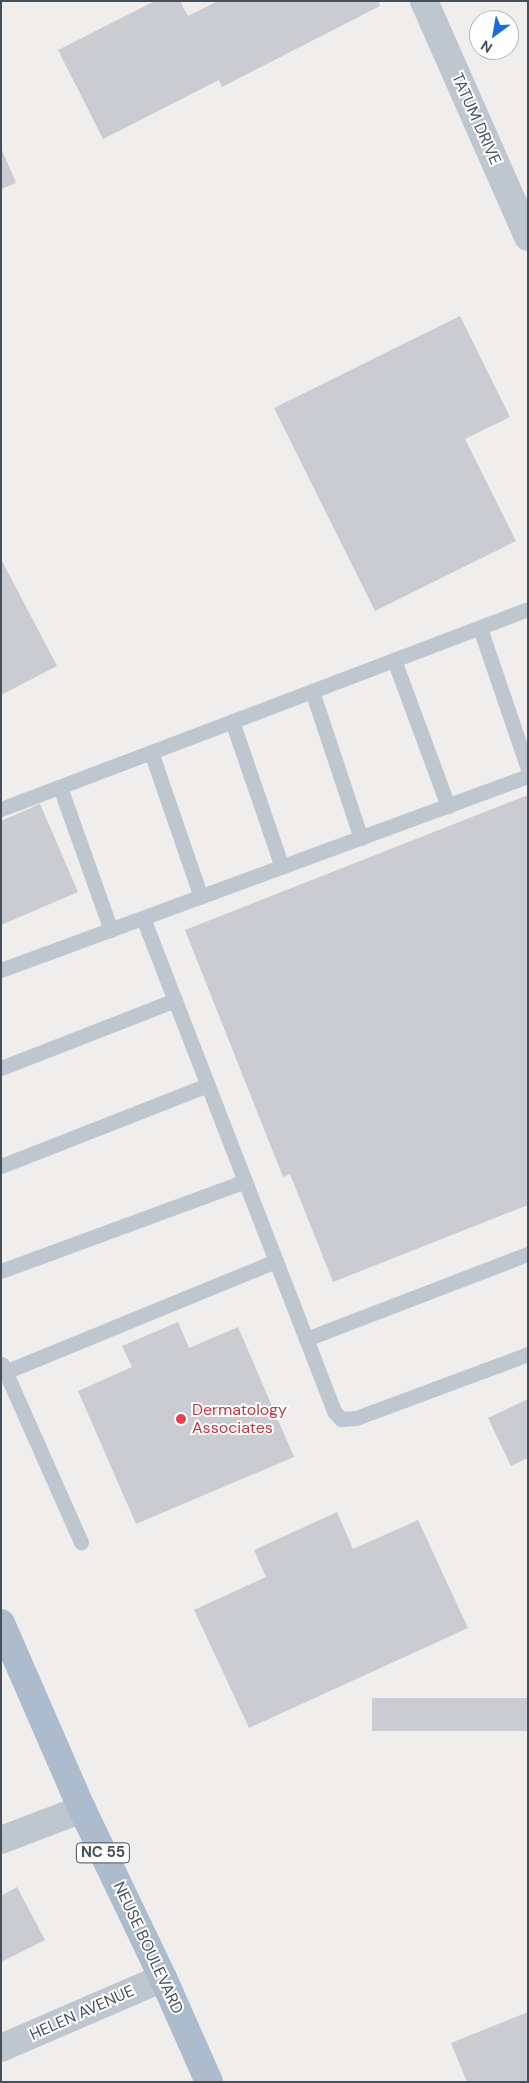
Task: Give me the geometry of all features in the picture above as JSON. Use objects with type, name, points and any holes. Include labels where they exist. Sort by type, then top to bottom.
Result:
[{"type":"main road","name":"NEUSE BOULEVARD","points":[[1,1623],[82,1809],[163,1978],[209,2082]]},
{"type":"street","name":"TATUM DRIVE","points":[[424,1],[528,237]]},
{"type":"street","points":[[1,1840],[82,1809]]},
{"type":"street","name":"HELEN AVENUE","points":[[1,2048],[163,1978]]},
{"type":"lane","points":[[1,809],[528,610]]},
{"type":"lane","points":[[480,628],[528,769]]},
{"type":"lane","points":[[394,660],[448,806]]},
{"type":"lane","points":[[312,691],[361,838]]},
{"type":"lane","points":[[232,721],[282,866]]},
{"type":"lane","points":[[151,752],[201,897]]},
{"type":"lane","points":[[1,970],[528,776]]},
{"type":"lane","points":[[60,787],[111,930]]},
{"type":"lane","points":[[143,918],[334,1410],[341,1419],[356,1418],[528,1354]]},
{"type":"lane","points":[[1,1068],[175,1000]]},
{"type":"lane","points":[[1,1166],[208,1085]]},
{"type":"lane","points":[[1,1271],[245,1181]]},
{"type":"lane","points":[[306,1339],[528,1254]]},
{"type":"lane","points":[[80,1542],[3,1367],[276,1262]]},
{"type":"building","points":[[155,1],[180,1],[188,16],[218,1],[378,1],[380,6],[222,87],[219,80],[103,139],[58,50]]},
{"type":"building","points":[[1,148],[16,183],[1,189]]},
{"type":"building","points":[[460,316],[510,417],[465,439],[516,541],[375,611],[274,408]]},
{"type":"building","points":[[1,559],[57,666],[1,695]]},
{"type":"building","points":[[528,795],[528,1205],[333,1282],[290,1174],[283,1177],[185,930]]},
{"type":"building","points":[[40,804],[78,892],[1,925],[1,821]]},
{"type":"building","points":[[178,1322],[189,1348],[238,1327],[294,1457],[136,1524],[78,1391],[132,1367],[122,1346]]},
{"type":"building","points":[[528,1399],[528,1458],[511,1466],[488,1418]]},
{"type":"building","points":[[337,1512],[353,1549],[418,1520],[468,1628],[249,1728],[194,1610],[266,1577],[254,1550]]},
{"type":"building","points":[[372,1698],[528,1698],[528,1731],[372,1731]]},
{"type":"building","points":[[17,1887],[45,1940],[1,1962],[1,1896]]},
{"type":"building","points":[[528,2012],[528,2082],[467,2082],[451,2043]]},
{"type":"place","name":"Dermatology Associates","points":[[181,1419]]}]
